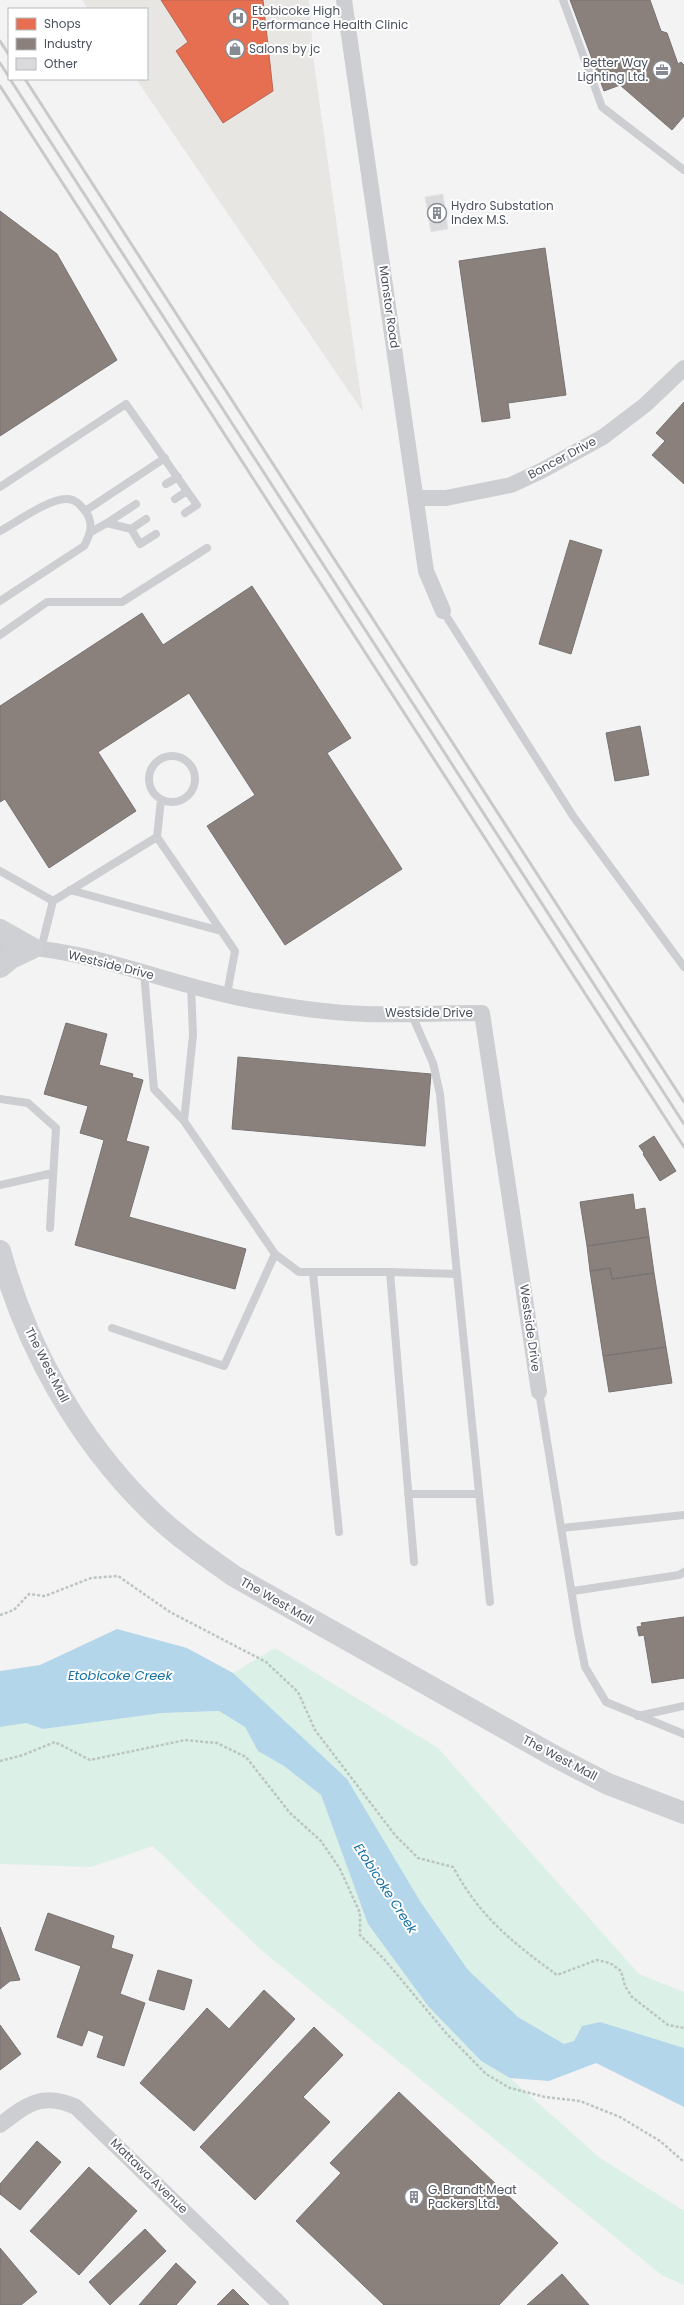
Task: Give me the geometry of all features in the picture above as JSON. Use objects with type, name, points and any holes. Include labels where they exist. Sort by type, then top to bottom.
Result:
[{"type":"main road","points":[[0,930],[36,948]]},
{"type":"main road","points":[[0,967],[11,958],[36,948]]},
{"type":"main road","name":"The West Mall","points":[[0,1250],[7,1277],[32,1339],[67,1405],[102,1456],[148,1508],[186,1541],[240,1580],[554,1756],[608,1784],[684,1813]]},
{"type":"street","name":"Manstor Road","points":[[344,0],[417,498],[426,571],[443,610]]},
{"type":"street","name":"Boncer Drive","points":[[417,498],[446,498],[511,485],[543,470],[603,437],[644,405],[684,368]]},
{"type":"street","name":"Westside Drive","points":[[0,946],[36,948],[70,954],[250,1000],[312,1009],[364,1014],[482,1013],[539,1392]]},
{"type":"street","name":"Mattawa Avenue","points":[[0,2125],[20,2109],[38,2101],[58,2101],[76,2107],[281,2305]]},
{"type":"lane","points":[[563,0],[602,107],[684,170]]},
{"type":"lane","points":[[0,487],[126,404],[197,505],[185,513]]},
{"type":"lane","points":[[85,511],[165,458]]},
{"type":"lane","points":[[166,484],[178,477]]},
{"type":"lane","points":[[175,499],[187,490]]},
{"type":"lane","points":[[0,531],[55,500],[68,498],[80,504],[89,516],[91,532],[84,546],[0,601]]},
{"type":"lane","points":[[91,532],[136,504]]},
{"type":"lane","points":[[131,529],[146,519]]},
{"type":"lane","points":[[107,523],[131,529],[140,544],[156,534]]},
{"type":"lane","points":[[0,635],[47,602],[122,602],[207,548]]},
{"type":"lane","points":[[443,610],[573,816],[684,967]]},
{"type":"lane","points":[[161,800],[176,802],[189,795],[193,789],[195,774],[187,761],[180,757],[165,757],[153,766],[149,781],[151,788],[161,800],[157,837],[235,951],[227,994]]},
{"type":"lane","points":[[36,948],[53,901],[157,837]]},
{"type":"lane","points":[[0,871],[53,901]]},
{"type":"lane","points":[[70,890],[221,931]]},
{"type":"lane","points":[[144,973],[154,1089],[184,1121],[275,1254],[299,1272],[457,1274]]},
{"type":"lane","points":[[184,1121],[193,1035],[191,985]]},
{"type":"lane","points":[[411,1013],[433,1063],[440,1094],[490,1602]]},
{"type":"lane","points":[[0,1099],[28,1103],[56,1128],[50,1228]]},
{"type":"lane","points":[[0,1185],[53,1173]]},
{"type":"lane","points":[[112,1328],[224,1366],[275,1254]]},
{"type":"lane","points":[[390,1272],[414,1562]]},
{"type":"lane","points":[[313,1273],[338,1532]]},
{"type":"lane","points":[[539,1392],[585,1667],[606,1702],[684,1734]]},
{"type":"lane","points":[[408,1494],[479,1494]]},
{"type":"lane","points":[[562,1528],[684,1515]]},
{"type":"lane","points":[[573,1591],[680,1575],[684,1572]]},
{"type":"lane","points":[[638,1716],[684,1706]]},
{"type":"path","points":[[0,1616],[14,1610],[29,1594],[45,1596],[91,1578],[118,1576],[170,1612],[266,1662],[298,1692],[315,1730],[395,1835],[418,1858],[453,1866],[464,1886],[487,1917],[517,1946],[557,1975],[597,1960],[610,1963],[621,1971],[625,1986],[632,1996],[668,2025],[684,2028]]},
{"type":"path","points":[[0,1761],[23,1755],[54,1742],[90,1760],[185,1740],[217,1743],[246,1757],[290,1813],[321,1841],[340,1869],[360,1913],[360,1935],[384,1959],[446,2033],[486,2074],[510,2088],[545,2097],[580,2101],[620,2117],[660,2141],[684,2162]]},
{"type":"shaded area","points":[[82,0],[309,0],[314,63],[363,412],[137,80],[148,80],[148,8],[87,8]]},
{"type":"green space","points":[[275,1648],[438,1748],[639,1974],[684,1992],[684,2048],[661,2041],[582,2026],[574,2041],[564,2044],[518,2017],[468,1970],[420,1901],[275,1714],[233,1673]]},
{"type":"green space","points":[[219,1711],[245,1727],[259,1751],[284,1766],[321,1795],[368,1924],[428,2006],[481,2061],[510,2078],[600,2158],[684,2211],[684,2285],[663,2276],[260,1949],[153,1846],[91,1867],[0,1864],[0,1727],[26,1723],[43,1729],[162,1713]]},
{"type":"water","name":"Etobicoke Creek","points":[[117,1629],[187,1648],[233,1673],[347,1779],[420,1901],[468,1970],[518,2017],[564,2044],[574,2041],[582,2026],[600,2022],[684,2048],[684,2107],[596,2063],[549,2081],[510,2078],[481,2061],[428,2006],[368,1924],[321,1795],[284,1766],[258,1751],[245,1727],[219,1711],[162,1713],[43,1729],[26,1723],[0,1727],[0,1671],[40,1665]]},
{"type":"building: Shops","points":[[161,0],[263,0],[273,91],[223,123],[176,51],[188,42]]},
{"type":"building: Industry","points":[[570,0],[650,0],[661,31],[667,33],[678,64],[681,62],[684,65],[684,116],[672,130],[620,85],[604,91]]},
{"type":"building: Industry","points":[[0,211],[57,254],[117,360],[0,436]]},
{"type":"building: Industry","points":[[545,248],[566,395],[508,403],[510,418],[482,422],[459,261]]},
{"type":"building: Industry","points":[[684,402],[684,484],[652,455],[665,441],[656,433]]},
{"type":"building: Industry","points":[[570,540],[602,550],[571,654],[539,644]]},
{"type":"building: Industry","points":[[252,586],[351,738],[327,753],[402,869],[285,945],[207,826],[255,795],[189,693],[98,752],[136,811],[49,868],[5,799],[0,802],[0,706],[142,613],[163,645]]},
{"type":"building: Industry","points":[[640,726],[649,775],[615,781],[606,733]]},
{"type":"building: Industry","points":[[66,1023],[107,1034],[99,1065],[133,1074],[132,1077],[143,1080],[126,1141],[149,1147],[129,1217],[246,1249],[235,1289],[75,1245],[104,1140],[80,1133],[88,1106],[44,1094]]},
{"type":"building: Industry","points":[[238,1057],[431,1074],[425,1146],[232,1129]]},
{"type":"building: Industry","points":[[654,1136],[676,1171],[660,1181],[639,1146]]},
{"type":"building: Industry","points":[[633,1194],[635,1210],[645,1208],[649,1237],[587,1246],[580,1202]]},
{"type":"building: Industry","points":[[649,1237],[654,1273],[612,1279],[610,1268],[590,1271],[587,1246]]},
{"type":"building: Industry","points":[[610,1268],[612,1279],[654,1273],[666,1347],[603,1356],[590,1271]]},
{"type":"building: Industry","points":[[666,1347],[672,1383],[609,1392],[603,1356]]},
{"type":"building: Industry","points":[[684,1617],[684,1678],[652,1683],[644,1635],[639,1636],[637,1627],[642,1626],[641,1623]]},
{"type":"building: Industry","points":[[48,1913],[114,1936],[111,1948],[133,1955],[120,1994],[145,2003],[124,2066],[97,2057],[104,2036],[88,2030],[82,2046],[57,2037],[81,1966],[35,1950]]},
{"type":"building: Industry","points":[[0,1927],[20,1980],[10,1981],[0,1989]]},
{"type":"building: Industry","points":[[158,1970],[192,1980],[184,2010],[149,2000]]},
{"type":"building: Industry","points":[[264,1990],[295,2019],[194,2131],[140,2083],[207,2008],[229,2029]]},
{"type":"building: Industry","points":[[0,2025],[21,2054],[0,2070]]},
{"type":"building: Industry","points":[[314,2027],[343,2055],[303,2097],[330,2122],[255,2200],[200,2147]]},
{"type":"building: Industry","name":"G. Brandt Meat Packers Ltd.","points":[[399,2092],[558,2243],[499,2305],[384,2305],[296,2221],[341,2173],[330,2163]]},
{"type":"building: Industry","points":[[37,2141],[61,2162],[20,2210],[0,2194],[0,2184]]},
{"type":"building: Industry","points":[[89,2167],[137,2211],[79,2275],[30,2231]]},
{"type":"building: Industry","points":[[145,2229],[166,2251],[110,2305],[89,2282]]},
{"type":"building: Industry","points":[[0,2248],[37,2292],[21,2305],[0,2305]]},
{"type":"building: Industry","points":[[176,2263],[196,2282],[176,2305],[139,2305]]},
{"type":"building: Industry","points":[[562,2274],[589,2305],[527,2305]]},
{"type":"building: Industry","points":[[233,2289],[249,2305],[217,2305]]},
{"type":"building: Other","name":"Hydro Substation Index M.S.","points":[[443,194],[448,229],[431,232],[425,197]]},
{"type":"railway","points":[[0,41],[8,53]]},
{"type":"railway","points":[[0,63],[8,75]]},
{"type":"railway","points":[[11,80],[684,1124]]},
{"type":"railway","points":[[26,80],[684,1102]]},
{"type":"railway","points":[[0,86],[684,1147]]},
{"type":"place","name":"Etobicoke High Performance Health Clinic","points":[[238,18]]},
{"type":"place","name":"Salons by jc","points":[[235,49]]},
{"type":"place","name":"Better Way Lighting Ltd.","points":[[662,70]]},
{"type":"place","name":"Hydro Substation Index M.S.","points":[[437,213]]},
{"type":"place","name":"G. Brandt Meat Packers Ltd.","points":[[414,2197]]}]
